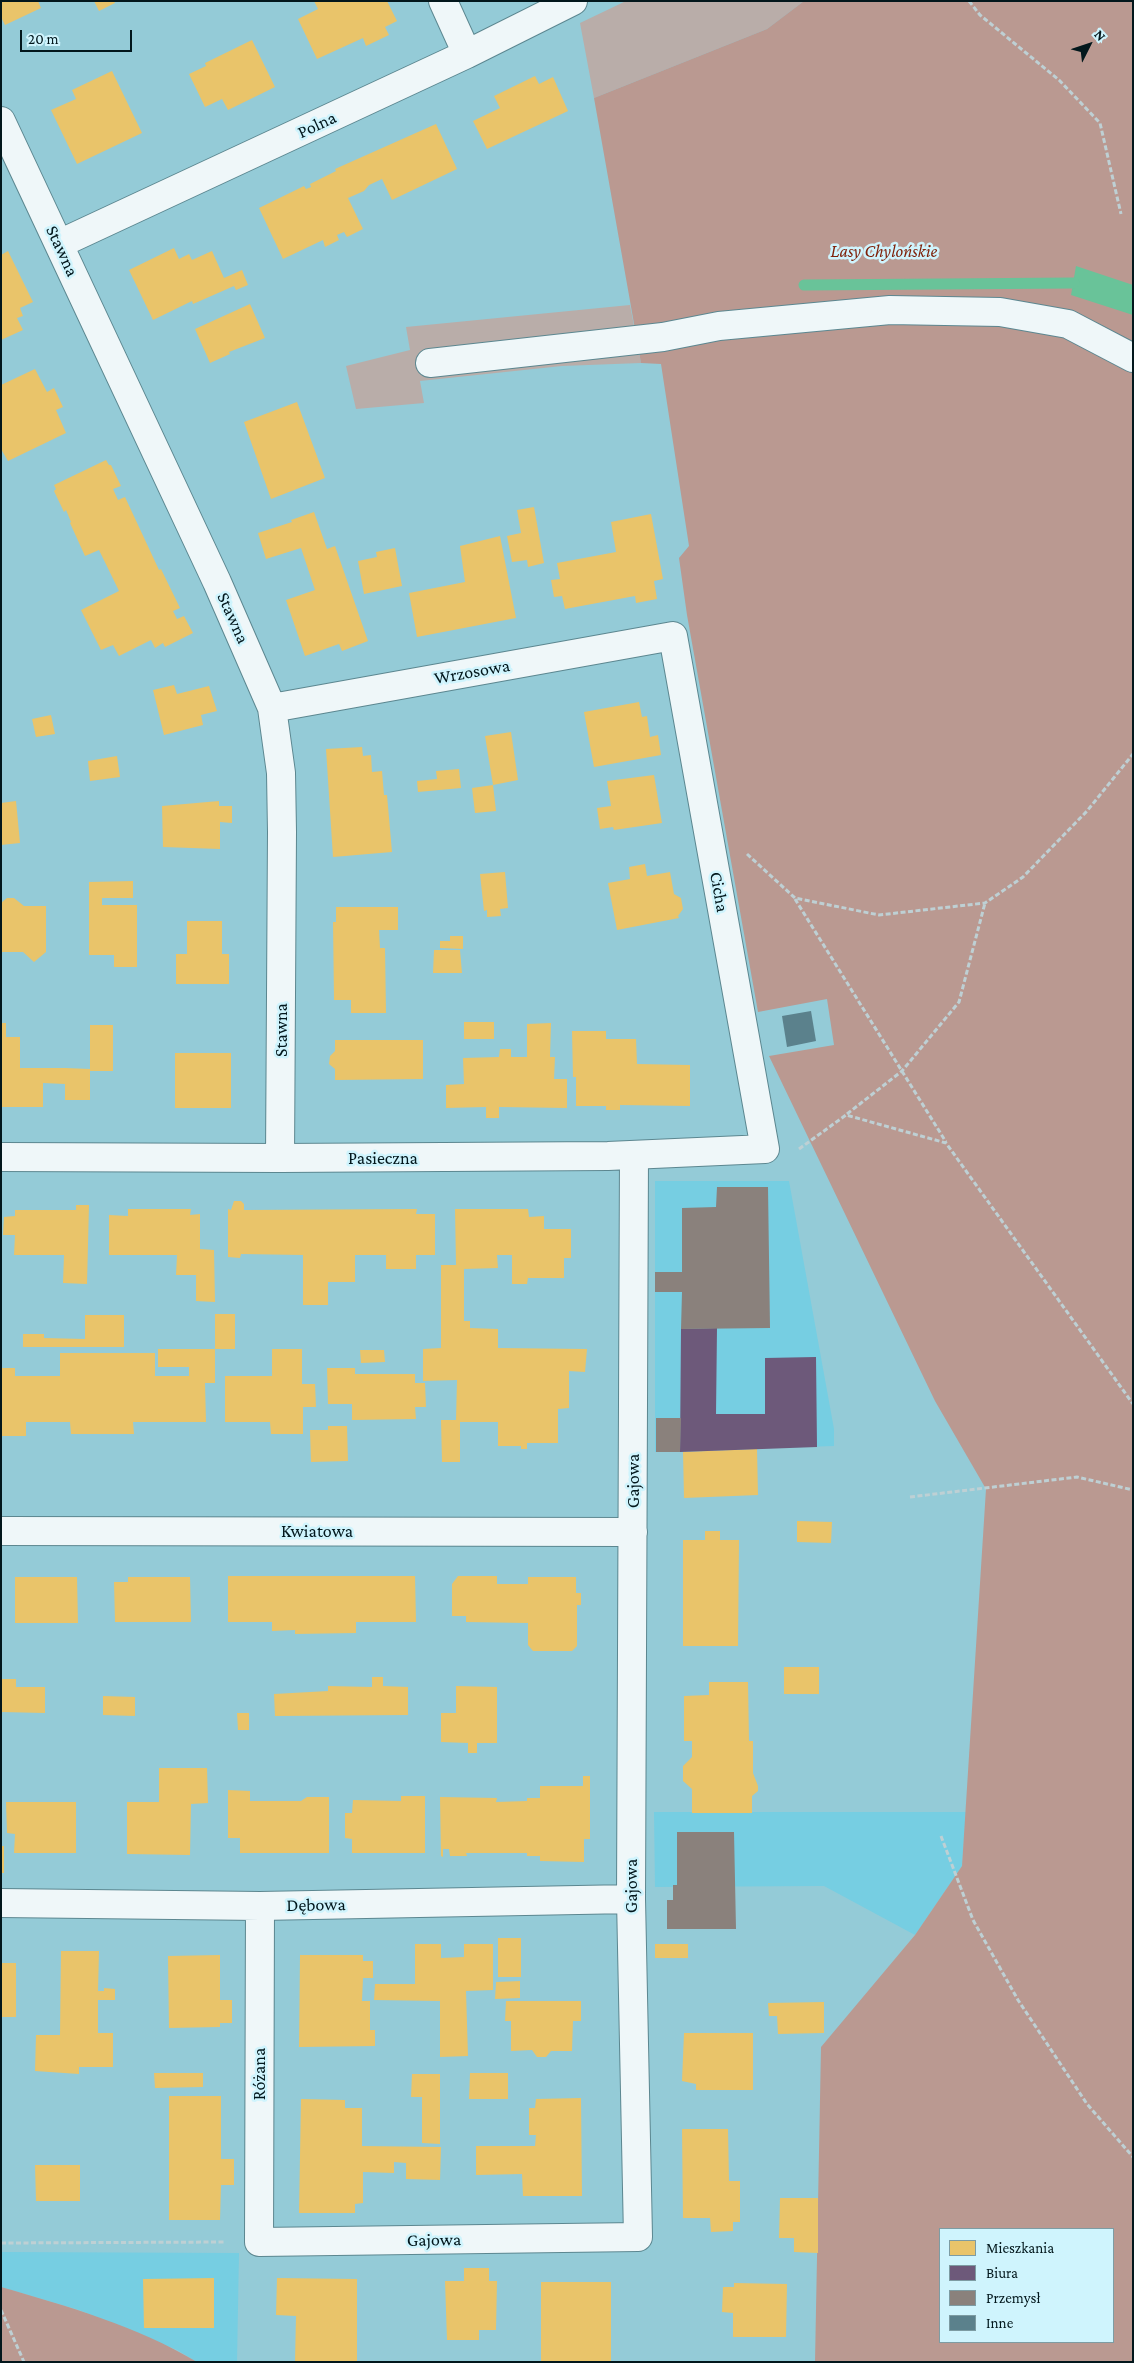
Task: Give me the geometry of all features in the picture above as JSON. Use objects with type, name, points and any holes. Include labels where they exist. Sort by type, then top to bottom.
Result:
[{"type":"street","points":[[443,1],[467,54]]},
{"type":"street","name":"Polna","points":[[59,244],[467,54],[573,1]]},
{"type":"street","name":"Stawna","points":[[1,121],[221,591],[272,708],[281,774],[280,1158]]},
{"type":"street","points":[[430,363],[663,337],[719,326],[890,310],[1000,312],[1068,324],[1133,358]]},
{"type":"street","name":"Wrzosowa","points":[[272,708],[673,636]]},
{"type":"street","name":"Cicha","points":[[673,636],[765,1149]]},
{"type":"street","name":"Pasieczna","points":[[1,1157],[280,1158],[634,1155],[765,1149]]},
{"type":"street","name":"Gajowa","points":[[259,2242],[638,2237],[631,1899],[634,1155]]},
{"type":"street","name":"Kwiatowa","points":[[1,1530],[633,1532]]},
{"type":"street","name":"Dębowa","points":[[1,1903],[260,1906],[631,1899]]},
{"type":"street","name":"Różana","points":[[259,2242],[260,1906]]},
{"type":"path","points":[[969,1],[980,16],[1060,80],[1100,123],[1121,214]]},
{"type":"path","points":[[795,898],[879,915],[985,903],[1023,877],[1087,811],[1133,754]]},
{"type":"path","points":[[746,853],[795,898],[946,1143],[1133,1404]]},
{"type":"path","points":[[798,1150],[902,1071],[959,1002],[985,903]]},
{"type":"path","points":[[846,1115],[946,1143]]},
{"type":"path","points":[[910,1497],[1077,1477],[1133,1490]]},
{"type":"path","points":[[941,1836],[973,1920],[1018,2000],[1088,2104],[1133,2157]]},
{"type":"path","points":[[1,2243],[259,2242]]},
{"type":"path","points":[[1,2310],[24,2362]]},
{"type":"shaded area","points":[[626,1],[804,1],[767,29],[594,98],[580,23]]},
{"type":"shaded area","points":[[1076,266],[1133,285],[1133,315],[1071,295]]},
{"type":"shaded area","points":[[630,305],[641,363],[562,366],[420,381],[424,403],[356,409],[346,366],[410,350],[406,327]]},
{"type":"shaded area","points":[[655,1181],[789,1181],[834,1429],[834,1446],[655,1452]]},
{"type":"shaded area","points":[[654,1812],[966,1812],[962,1866],[915,1935],[824,1886],[655,1887]]},
{"type":"shaded area","points":[[1,2252],[239,2253],[237,2362],[197,2362],[177,2350],[79,2310],[1,2287]]},
{"type":"green space","name":"Lasy Chylońskie","points":[[804,1],[1133,1],[1133,2362],[815,2362],[821,2047],[915,1935],[962,1866],[986,1489],[935,1401],[769,1056],[834,1045],[827,999],[758,1012],[687,615],[679,558],[689,546],[661,364],[641,363],[594,98],[767,29]]},
{"type":"green space","points":[[1,2287],[126,2327],[197,2362],[1,2362]]},
{"type":"building: Mieszkania","points":[[1,1],[38,1],[41,8],[5,25],[1,17]]},
{"type":"building: Mieszkania","points":[[94,1],[114,1],[115,3],[99,11]]},
{"type":"building: Mieszkania","points":[[314,1],[387,1],[397,21],[385,27],[389,35],[366,46],[363,38],[317,59],[298,19],[318,9]]},
{"type":"building: Mieszkania","points":[[252,40],[275,87],[228,110],[222,99],[205,107],[189,74],[206,66],[205,63]]},
{"type":"building: Mieszkania","points":[[112,71],[142,133],[77,164],[51,110],[76,99],[72,90]]},
{"type":"building: Mieszkania","points":[[535,76],[539,84],[553,77],[568,111],[487,149],[473,121],[500,108],[494,96]]},
{"type":"building: Mieszkania","points":[[436,124],[457,169],[392,200],[382,179],[369,185],[364,191],[348,198],[363,229],[347,237],[344,232],[337,235],[339,240],[325,247],[323,240],[283,259],[259,208],[304,186],[306,189],[311,187],[310,184],[336,171],[335,169]]},
{"type":"building: Mieszkania","points":[[174,248],[179,259],[189,254],[192,260],[212,251],[224,278],[242,270],[248,285],[236,290],[234,286],[193,304],[192,301],[153,320],[129,270]]},
{"type":"building: Mieszkania","points":[[8,251],[33,302],[20,308],[23,316],[17,318],[23,330],[1,340],[1,255]]},
{"type":"building: Mieszkania","points":[[250,304],[265,338],[229,352],[230,354],[210,363],[195,329]]},
{"type":"building: Mieszkania","points":[[35,369],[47,392],[54,388],[63,407],[56,410],[66,433],[8,461],[1,449],[1,385]]},
{"type":"building: Mieszkania","points":[[297,402],[325,478],[271,499],[244,422]]},
{"type":"building: Mieszkania","points":[[106,460],[111,465],[121,486],[113,489],[118,500],[125,497],[159,570],[161,569],[180,608],[173,611],[177,619],[184,616],[193,633],[165,647],[163,643],[155,648],[151,640],[119,656],[113,645],[101,650],[81,610],[119,591],[99,550],[85,556],[66,510],[64,512],[54,491],[56,489],[54,485]]},
{"type":"building: Mieszkania","points":[[534,507],[544,563],[528,567],[527,560],[512,562],[507,536],[521,533],[517,510]]},
{"type":"building: Mieszkania","points":[[314,512],[327,549],[335,546],[368,641],[342,651],[339,644],[305,656],[286,600],[315,590],[301,548],[266,559],[258,533],[292,522],[291,520]]},
{"type":"building: Mieszkania","points":[[651,514],[663,579],[654,581],[657,599],[636,603],[635,596],[565,609],[562,596],[554,597],[551,580],[560,579],[557,563],[616,552],[611,522]]},
{"type":"building: Mieszkania","points":[[500,536],[516,618],[417,637],[409,593],[465,582],[460,546]]},
{"type":"building: Mieszkania","points":[[395,548],[402,586],[364,594],[358,561],[377,557],[376,552]]},
{"type":"building: Mieszkania","points":[[174,685],[177,694],[209,686],[217,711],[201,715],[203,725],[164,735],[153,690]]},
{"type":"building: Mieszkania","points":[[639,702],[642,717],[647,716],[650,737],[658,735],[661,755],[594,767],[584,712]]},
{"type":"building: Mieszkania","points":[[51,715],[55,734],[36,737],[32,719]]},
{"type":"building: Mieszkania","points":[[511,732],[518,780],[493,785],[485,736]]},
{"type":"building: Mieszkania","points":[[362,747],[363,756],[371,755],[372,772],[382,771],[384,795],[387,795],[392,852],[333,857],[326,749]]},
{"type":"building: Mieszkania","points":[[117,756],[120,777],[90,781],[88,761]]},
{"type":"building: Mieszkania","points":[[459,769],[461,788],[418,792],[417,781],[437,779],[436,771]]},
{"type":"building: Mieszkania","points":[[654,775],[662,823],[614,830],[613,827],[600,829],[597,808],[611,806],[607,781]]},
{"type":"building: Mieszkania","points":[[493,785],[496,811],[475,813],[472,788]]},
{"type":"building: Mieszkania","points":[[16,801],[20,843],[1,845],[1,803]]},
{"type":"building: Mieszkania","points":[[219,801],[219,806],[232,806],[232,823],[220,822],[220,849],[163,847],[162,806]]},
{"type":"building: Mieszkania","points":[[645,864],[647,876],[670,872],[674,894],[681,898],[683,909],[678,916],[679,918],[617,930],[608,883],[630,879],[629,867]]},
{"type":"building: Mieszkania","points":[[505,872],[508,908],[500,909],[501,916],[487,917],[487,910],[484,911],[480,874]]},
{"type":"building: Mieszkania","points":[[133,881],[133,898],[102,898],[102,905],[137,905],[137,967],[114,967],[114,955],[89,955],[89,882]]},
{"type":"building: Mieszkania","points":[[7,898],[14,898],[24,906],[46,906],[46,952],[34,962],[23,952],[1,952],[1,903]]},
{"type":"building: Mieszkania","points":[[336,907],[398,907],[398,930],[379,930],[380,948],[385,948],[386,1013],[351,1013],[351,1000],[334,1000],[333,922],[336,922]]},
{"type":"building: Mieszkania","points":[[187,921],[222,921],[222,954],[229,954],[229,984],[176,984],[176,954],[187,954]]},
{"type":"building: Mieszkania","points":[[450,936],[463,936],[463,949],[440,948],[440,941],[450,941]]},
{"type":"building: Mieszkania","points":[[434,950],[460,950],[462,973],[433,973]]},
{"type":"building: Mieszkania","points":[[464,1022],[494,1022],[494,1039],[464,1039]]},
{"type":"building: Mieszkania","points":[[1,1023],[6,1023],[6,1037],[20,1037],[20,1068],[90,1069],[90,1025],[113,1025],[113,1071],[90,1071],[90,1100],[65,1100],[65,1084],[43,1083],[43,1107],[1,1107]]},
{"type":"building: Mieszkania","points":[[551,1023],[550,1057],[555,1057],[554,1079],[567,1079],[567,1108],[499,1107],[499,1118],[486,1118],[486,1107],[446,1108],[446,1085],[464,1084],[463,1058],[499,1057],[500,1049],[511,1049],[511,1057],[527,1057],[527,1024]]},
{"type":"building: Mieszkania","points":[[572,1031],[606,1031],[606,1039],[636,1039],[637,1064],[690,1065],[690,1106],[620,1105],[620,1110],[606,1110],[606,1106],[576,1106],[576,1077],[573,1077]]},
{"type":"building: Mieszkania","points":[[335,1040],[423,1040],[423,1079],[335,1080],[335,1069],[329,1064],[330,1056],[335,1051]]},
{"type":"building: Mieszkania","points":[[175,1053],[231,1053],[231,1108],[175,1108]]},
{"type":"building: Mieszkania","points":[[234,1201],[241,1201],[244,1204],[244,1210],[417,1209],[416,1214],[435,1214],[435,1255],[416,1255],[416,1269],[386,1269],[386,1255],[355,1255],[355,1282],[328,1282],[328,1305],[303,1305],[303,1255],[241,1254],[240,1258],[228,1257],[228,1209],[231,1210]]},
{"type":"building: Mieszkania","points":[[76,1205],[89,1205],[87,1284],[63,1283],[64,1255],[14,1255],[15,1235],[3,1235],[4,1217],[15,1216],[15,1210],[76,1210]]},
{"type":"building: Mieszkania","points":[[128,1209],[191,1209],[190,1215],[200,1214],[200,1249],[214,1250],[215,1302],[196,1301],[196,1275],[176,1275],[177,1255],[109,1255],[109,1215],[128,1216]]},
{"type":"building: Mieszkania","points":[[455,1209],[528,1209],[529,1217],[544,1216],[544,1229],[571,1229],[571,1258],[564,1258],[564,1278],[528,1278],[527,1284],[512,1284],[512,1255],[497,1255],[498,1268],[464,1269],[464,1321],[470,1321],[470,1328],[498,1329],[498,1348],[587,1349],[585,1372],[569,1371],[569,1408],[558,1409],[558,1443],[527,1443],[527,1449],[521,1449],[521,1446],[498,1446],[498,1422],[460,1422],[460,1462],[442,1462],[441,1420],[456,1420],[457,1380],[423,1381],[423,1349],[441,1348],[441,1265],[456,1265]]},
{"type":"building: Mieszkania","points":[[215,1314],[235,1314],[235,1349],[215,1349]]},
{"type":"building: Mieszkania","points":[[85,1315],[124,1315],[124,1347],[23,1347],[23,1334],[44,1334],[44,1338],[85,1339]]},
{"type":"building: Mieszkania","points":[[158,1349],[215,1349],[215,1383],[205,1383],[206,1422],[133,1422],[134,1434],[71,1434],[70,1422],[26,1422],[26,1436],[1,1436],[1,1368],[15,1368],[15,1376],[60,1376],[60,1353],[155,1353],[155,1376],[189,1376],[189,1367],[158,1367]]},
{"type":"building: Mieszkania","points":[[272,1349],[302,1349],[302,1384],[315,1384],[316,1407],[303,1407],[303,1434],[271,1434],[270,1422],[225,1422],[225,1376],[272,1376]]},
{"type":"building: Mieszkania","points":[[360,1350],[384,1350],[385,1362],[361,1363]]},
{"type":"building: Mieszkania","points":[[327,1368],[355,1368],[355,1374],[415,1374],[415,1383],[425,1383],[426,1407],[415,1407],[416,1419],[352,1420],[352,1404],[328,1404]]},
{"type":"building: Mieszkania","points":[[328,1426],[347,1426],[348,1461],[311,1462],[310,1430],[328,1430]]},
{"type":"building: Mieszkania","points":[[757,1449],[758,1495],[684,1498],[683,1452]]},
{"type":"building: Mieszkania","points":[[797,1521],[832,1522],[831,1543],[797,1542]]},
{"type":"building: Mieszkania","points":[[705,1531],[720,1531],[720,1540],[739,1540],[738,1646],[683,1646],[683,1540],[705,1540]]},
{"type":"building: Mieszkania","points":[[228,1576],[415,1576],[416,1622],[356,1622],[356,1633],[295,1634],[295,1630],[272,1631],[272,1622],[228,1622]]},
{"type":"building: Mieszkania","points":[[458,1576],[497,1576],[497,1584],[528,1584],[528,1577],[576,1577],[576,1593],[581,1593],[581,1605],[577,1605],[577,1646],[572,1651],[533,1651],[528,1645],[528,1623],[466,1622],[466,1616],[452,1616],[452,1584]]},
{"type":"building: Mieszkania","points":[[15,1577],[77,1577],[78,1623],[15,1623]]},
{"type":"building: Mieszkania","points":[[128,1577],[190,1577],[191,1622],[115,1622],[114,1582],[128,1582]]},
{"type":"building: Mieszkania","points":[[784,1667],[819,1667],[819,1694],[784,1694]]},
{"type":"building: Mieszkania","points":[[372,1677],[383,1677],[383,1686],[408,1687],[408,1715],[275,1716],[274,1694],[328,1691],[328,1686],[372,1687]]},
{"type":"building: Mieszkania","points":[[1,1679],[16,1679],[16,1687],[45,1687],[45,1713],[1,1712]]},
{"type":"building: Mieszkania","points":[[709,1682],[748,1682],[749,1741],[753,1741],[753,1773],[758,1786],[758,1791],[752,1796],[752,1813],[692,1813],[692,1789],[683,1781],[683,1766],[692,1757],[692,1741],[684,1741],[684,1696],[709,1695]]},
{"type":"building: Mieszkania","points":[[456,1686],[497,1687],[497,1743],[477,1743],[477,1753],[468,1753],[468,1743],[441,1742],[441,1713],[456,1713]]},
{"type":"building: Mieszkania","points":[[103,1696],[135,1697],[135,1716],[103,1715]]},
{"type":"building: Mieszkania","points":[[237,1713],[249,1713],[249,1730],[238,1730]]},
{"type":"building: Mieszkania","points":[[159,1768],[207,1768],[208,1803],[191,1804],[190,1855],[127,1854],[127,1802],[159,1802]]},
{"type":"building: Mieszkania","points":[[583,1776],[590,1776],[590,1839],[584,1839],[584,1862],[540,1861],[540,1856],[527,1856],[527,1853],[466,1853],[467,1856],[450,1856],[449,1849],[443,1849],[443,1857],[441,1856],[440,1797],[497,1798],[496,1802],[527,1801],[527,1798],[540,1798],[540,1786],[583,1786]]},
{"type":"building: Mieszkania","points":[[228,1790],[250,1791],[250,1801],[301,1801],[307,1797],[329,1797],[329,1853],[240,1853],[240,1838],[228,1838]]},
{"type":"building: Mieszkania","points":[[401,1796],[425,1796],[425,1853],[352,1853],[352,1839],[345,1838],[345,1813],[352,1813],[353,1800],[401,1801]]},
{"type":"building: Mieszkania","points":[[6,1802],[76,1802],[76,1853],[14,1853],[15,1834],[7,1833]]},
{"type":"building: Mieszkania","points":[[1,1846],[4,1846],[4,1873],[1,1873]]},
{"type":"building: Mieszkania","points":[[498,1938],[521,1938],[521,1977],[498,1977]]},
{"type":"building: Mieszkania","points":[[415,1944],[441,1944],[441,1958],[464,1957],[464,1944],[493,1944],[493,1990],[466,1991],[468,2056],[440,2057],[440,2001],[374,2000],[375,1984],[415,1984]]},
{"type":"building: Mieszkania","points":[[655,1944],[688,1944],[688,1958],[655,1958]]},
{"type":"building: Mieszkania","points":[[61,1951],[99,1951],[98,1991],[104,1991],[104,1988],[115,1989],[115,2000],[98,2000],[98,2033],[113,2033],[113,2067],[79,2067],[79,2074],[35,2071],[36,2035],[60,2035]]},
{"type":"building: Mieszkania","points":[[220,1955],[220,2000],[232,2000],[232,2023],[220,2023],[220,2027],[169,2028],[168,1956]]},
{"type":"building: Mieszkania","points":[[300,1955],[363,1955],[363,1961],[373,1961],[373,1978],[363,1978],[362,2001],[370,2001],[370,2030],[375,2030],[375,2046],[299,2047]]},
{"type":"building: Mieszkania","points":[[1,1963],[16,1963],[16,2017],[1,2017]]},
{"type":"building: Mieszkania","points":[[520,1981],[520,1998],[495,1999],[496,1982]]},
{"type":"building: Mieszkania","points":[[506,2001],[581,2001],[581,2021],[573,2021],[572,2051],[551,2051],[546,2057],[537,2057],[532,2050],[511,2051],[511,2021],[505,2021]]},
{"type":"building: Mieszkania","points":[[824,2002],[824,2033],[778,2034],[777,2016],[769,2016],[768,2003]]},
{"type":"building: Mieszkania","points":[[684,2033],[753,2033],[753,2090],[696,2090],[696,2084],[682,2081]]},
{"type":"building: Mieszkania","points":[[154,2073],[203,2073],[203,2087],[155,2088]]},
{"type":"building: Mieszkania","points":[[470,2073],[508,2073],[508,2099],[469,2099]]},
{"type":"building: Mieszkania","points":[[412,2074],[440,2074],[440,2144],[422,2143],[422,2097],[411,2097]]},
{"type":"building: Mieszkania","points":[[169,2096],[221,2096],[221,2159],[234,2159],[234,2185],[221,2185],[220,2220],[169,2220]]},
{"type":"building: Mieszkania","points":[[581,2098],[582,2196],[523,2196],[522,2174],[476,2175],[476,2146],[535,2146],[536,2135],[529,2135],[529,2108],[535,2108],[536,2099]]},
{"type":"building: Mieszkania","points":[[301,2099],[345,2100],[345,2108],[362,2108],[362,2146],[441,2147],[440,2180],[406,2179],[406,2163],[394,2162],[394,2173],[363,2172],[363,2203],[355,2204],[355,2213],[299,2213]]},
{"type":"building: Mieszkania","points":[[682,2129],[728,2129],[729,2181],[740,2181],[740,2222],[733,2222],[733,2231],[711,2232],[710,2218],[683,2218]]},
{"type":"building: Mieszkania","points":[[35,2165],[80,2165],[80,2201],[36,2201]]},
{"type":"building: Mieszkania","points":[[780,2198],[818,2198],[818,2253],[794,2252],[794,2238],[779,2238]]},
{"type":"building: Mieszkania","points":[[464,2268],[489,2268],[489,2281],[497,2281],[496,2330],[479,2330],[479,2340],[447,2340],[445,2281],[464,2281]]},
{"type":"building: Mieszkania","points":[[214,2278],[214,2328],[144,2328],[143,2279]]},
{"type":"building: Mieszkania","points":[[277,2278],[357,2279],[357,2362],[295,2362],[296,2316],[276,2315]]},
{"type":"building: Mieszkania","points":[[541,2282],[611,2282],[611,2362],[541,2362]]},
{"type":"building: Mieszkania","points":[[734,2283],[787,2284],[786,2337],[733,2337],[733,2313],[722,2312],[723,2287],[734,2287]]},
{"type":"building: Biura","points":[[717,1328],[716,1414],[765,1414],[765,1358],[816,1357],[817,1447],[680,1452],[681,1329]]},
{"type":"building: Przemysł","points":[[717,1187],[768,1187],[770,1328],[681,1329],[682,1292],[655,1292],[655,1272],[682,1272],[682,1208],[716,1207]]},
{"type":"building: Przemysł","points":[[656,1418],[681,1418],[680,1452],[656,1452]]},
{"type":"building: Przemysł","points":[[677,1832],[734,1832],[736,1929],[667,1929],[667,1900],[673,1900],[673,1885],[677,1885]]},
{"type":"building: Inne","points":[[811,1011],[816,1041],[787,1047],[782,1016]]},
{"type":"waterway","points":[[804,285],[1074,283]]}]
